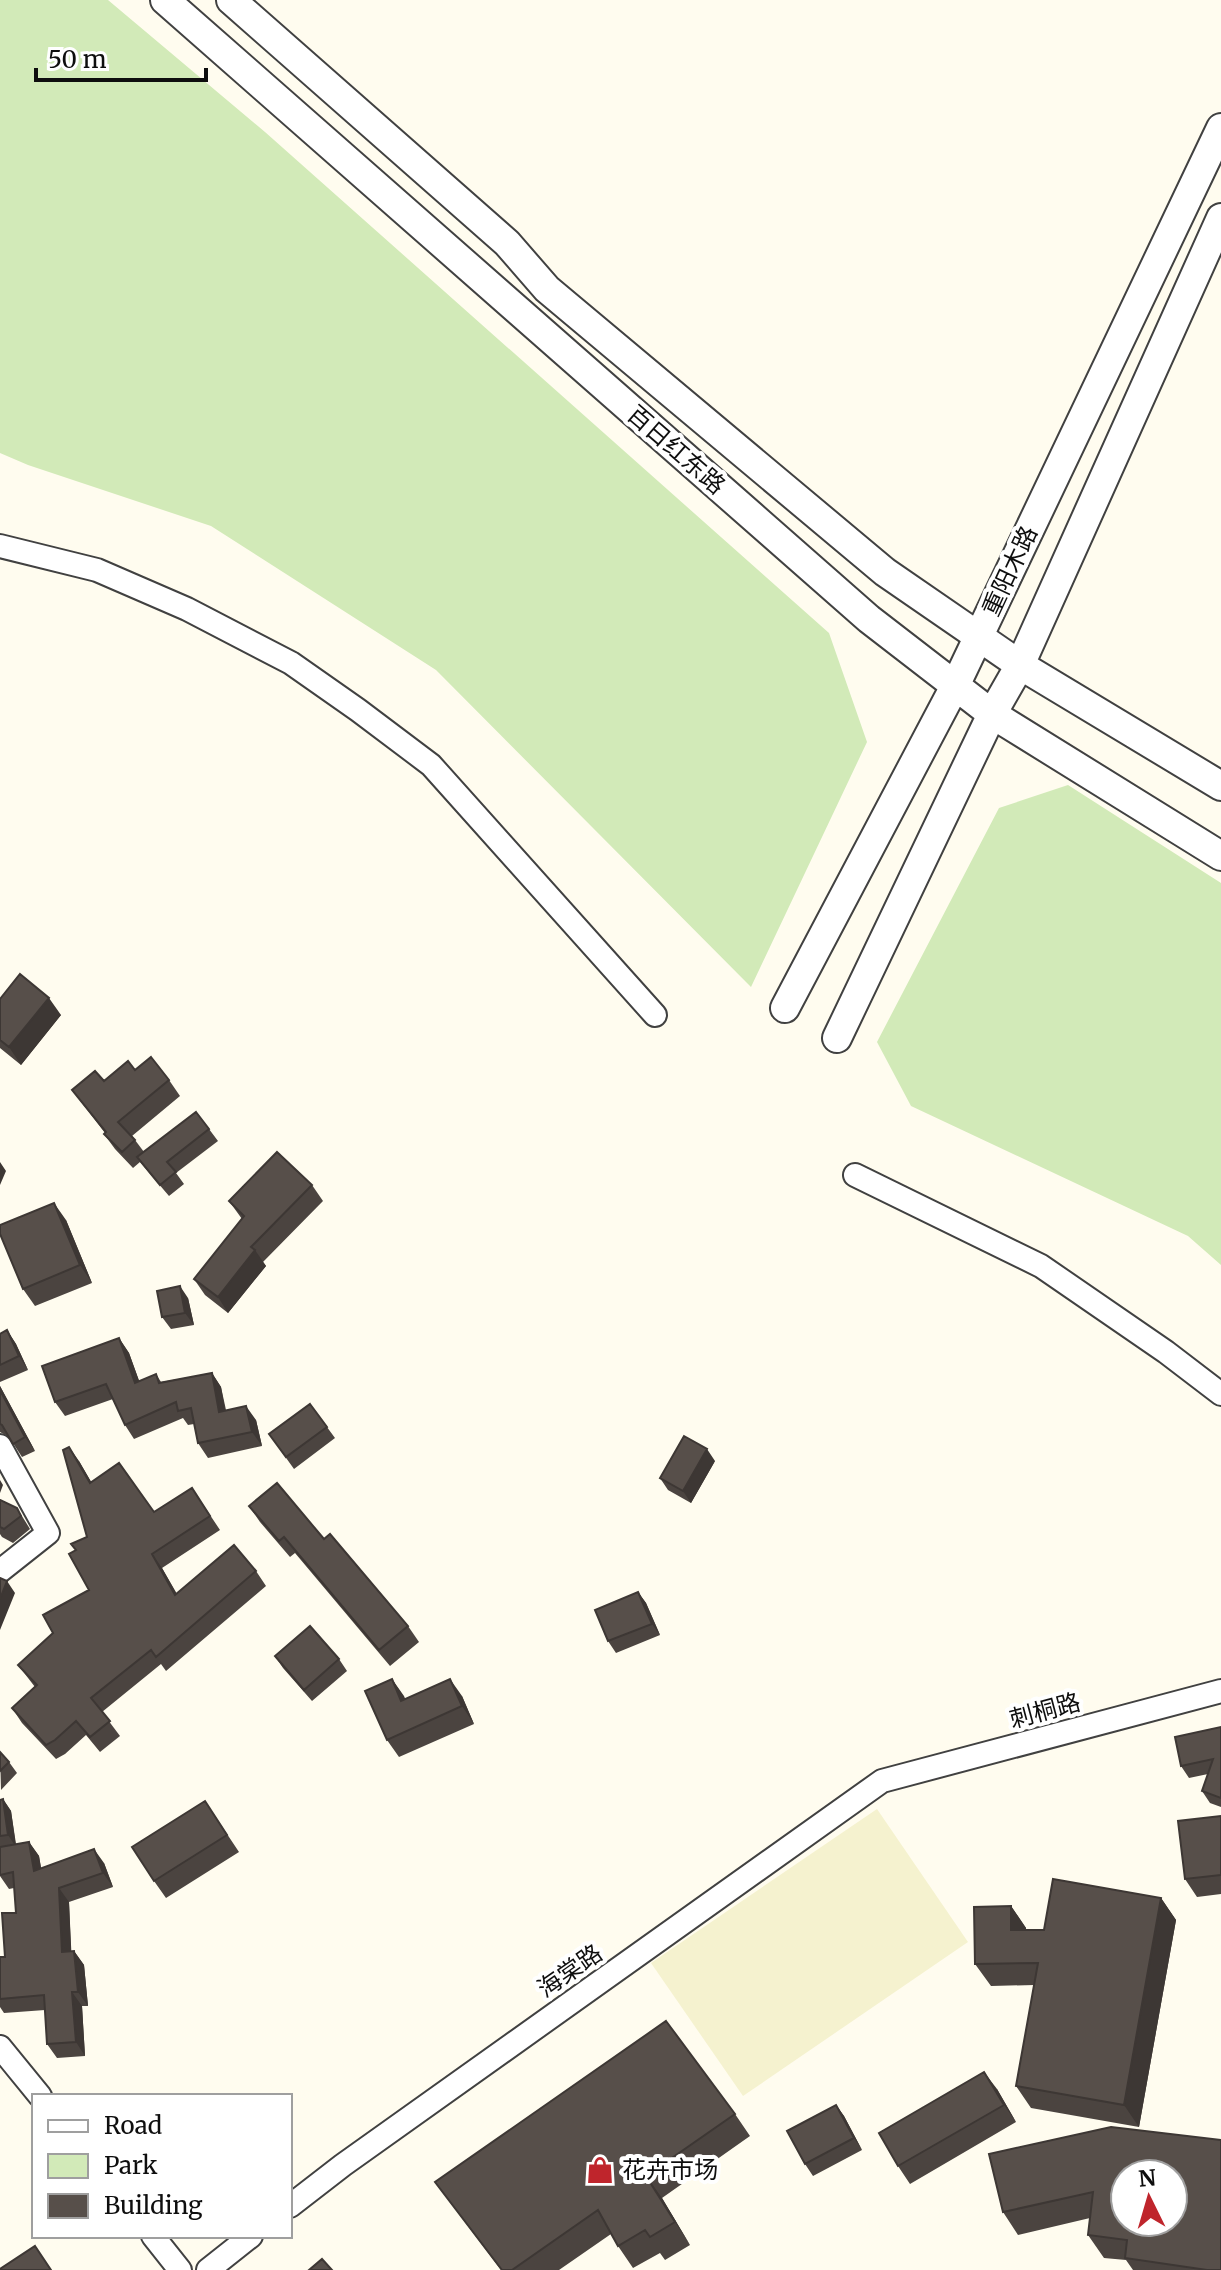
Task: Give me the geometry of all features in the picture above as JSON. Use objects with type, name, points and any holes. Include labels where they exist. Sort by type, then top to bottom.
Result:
[{"type":"street","name":"百日红东路","points":[[165,0],[857,608],[992,714],[1221,856]]},
{"type":"street","name":"百日红东路","points":[[231,0],[507,243],[547,289],[885,572],[1020,665],[1221,786]]},
{"type":"street","name":"重阳木路","points":[[785,1008],[955,686],[1221,128]]},
{"type":"street","name":"重阳木路","points":[[837,1038],[992,714],[1020,665],[1221,218]]},
{"type":"street","points":[[0,546],[97,570],[187,609],[291,663],[358,710],[431,765],[655,1015]]},
{"type":"street","points":[[855,1175],[1041,1266],[1221,1394]]},
{"type":"street","points":[[0,1446],[48,1533],[0,1571]]},
{"type":"street","name":"刺桐路","points":[[882,1781],[1221,1691]]},
{"type":"street","name":"海棠路","points":[[292,2204],[882,1781]]},
{"type":"street","points":[[0,2047],[38,2094]]},
{"type":"street","points":[[155,2238],[180,2270]]},
{"type":"street","points":[[208,2270],[248,2238]]},
{"type":"shaded area","points":[[877,1809],[968,1942],[743,2096],[651,1963]]},
{"type":"green space","points":[[0,0],[108,0],[265,132],[829,633],[867,742],[751,987],[436,670],[211,526],[0,453]]},
{"type":"green space","points":[[1068,785],[1221,883],[1221,1265],[1188,1236],[911,1106],[877,1042],[999,808]]},
{"type":"building","points":[[20,974],[49,998],[9,1047],[0,1040],[0,999]]},
{"type":"building","points":[[151,1057],[169,1080],[118,1122],[135,1140],[122,1152],[104,1134],[106,1132],[72,1090],[95,1071],[104,1081],[128,1061],[135,1070]]},
{"type":"building","points":[[196,1112],[209,1129],[167,1162],[176,1172],[160,1185],[137,1157]]},
{"type":"building","points":[[277,1152],[312,1185],[251,1247],[255,1250],[218,1297],[194,1279],[244,1216],[229,1201]]},
{"type":"building","points":[[54,1203],[80,1265],[23,1289],[0,1234],[0,1225]]},
{"type":"building","points":[[180,1286],[185,1313],[162,1317],[157,1291]]},
{"type":"building","points":[[7,1330],[19,1356],[0,1365],[0,1334]]},
{"type":"building","points":[[119,1338],[135,1383],[156,1374],[159,1383],[212,1373],[219,1412],[246,1406],[252,1432],[198,1443],[191,1408],[178,1411],[176,1402],[125,1425],[106,1384],[55,1402],[42,1366]]},
{"type":"building","points":[[0,1390],[25,1437],[13,1444],[0,1424]]},
{"type":"building","points":[[310,1404],[327,1427],[286,1457],[269,1434]]},
{"type":"building","points":[[684,1436],[707,1449],[683,1491],[660,1478]]},
{"type":"building","points":[[69,1447],[90,1483],[119,1463],[154,1512],[192,1488],[210,1516],[152,1554],[175,1595],[234,1545],[256,1571],[156,1657],[151,1650],[91,1698],[110,1721],[90,1737],[76,1721],[46,1745],[12,1708],[37,1685],[18,1665],[53,1633],[43,1615],[89,1590],[69,1554],[76,1550],[71,1544],[87,1537],[63,1450]]},
{"type":"building","points":[[277,1483],[324,1539],[330,1534],[408,1626],[379,1650],[284,1537],[279,1541],[249,1506]]},
{"type":"building","points":[[0,1500],[17,1508],[21,1516],[4,1529],[0,1527]]},
{"type":"building","points":[[0,1578],[7,1581],[0,1599]]},
{"type":"building","points":[[638,1592],[652,1624],[608,1641],[595,1610]]},
{"type":"building","points":[[310,1626],[339,1659],[304,1690],[275,1656]]},
{"type":"building","points":[[392,1679],[401,1701],[450,1679],[462,1706],[387,1740],[365,1691]]},
{"type":"building","points":[[1221,1727],[1221,1798],[1202,1791],[1213,1759],[1181,1766],[1175,1737]]},
{"type":"building","points":[[0,1752],[9,1762],[0,1771]]},
{"type":"building","points":[[3,1799],[8,1835],[0,1836],[0,1800]]},
{"type":"building","points":[[205,1801],[227,1835],[154,1881],[132,1847]]},
{"type":"building","points":[[1221,1816],[1221,1875],[1185,1879],[1178,1821]]},
{"type":"building","points":[[29,1842],[34,1871],[94,1849],[103,1873],[59,1888],[62,1952],[74,1951],[78,1992],[72,1992],[76,2042],[47,2044],[44,1995],[0,1999],[0,1957],[5,1957],[2,1913],[16,1913],[13,1872],[0,1875],[0,1847]]},
{"type":"building","points":[[1053,1879],[1161,1898],[1124,2105],[1016,2086],[1038,1963],[975,1964],[974,1907],[1011,1906],[1011,1930],[1044,1930]]},
{"type":"building","name":"花卉市场","points":[[666,2021],[735,2114],[646,2176],[675,2222],[650,2237],[645,2230],[618,2246],[598,2210],[512,2270],[502,2270],[435,2182]]},
{"type":"building","points":[[984,2072],[1004,2105],[898,2166],[879,2133]]},
{"type":"building","points":[[836,2105],[854,2138],[805,2164],[787,2131]]},
{"type":"building","points":[[1111,2127],[1221,2140],[1221,2270],[1125,2258],[1127,2240],[1111,2238],[1189,2238],[1189,2158],[1109,2158],[1109,2238],[1088,2235],[1093,2192],[1003,2212],[989,2154]]},
{"type":"building","points":[[35,2246],[51,2270],[0,2270],[0,2269]]},
{"type":"building","points":[[322,2259],[332,2270],[309,2270]]},
{"type":"place","name":"花卉市场","points":[[600,2170]]}]
